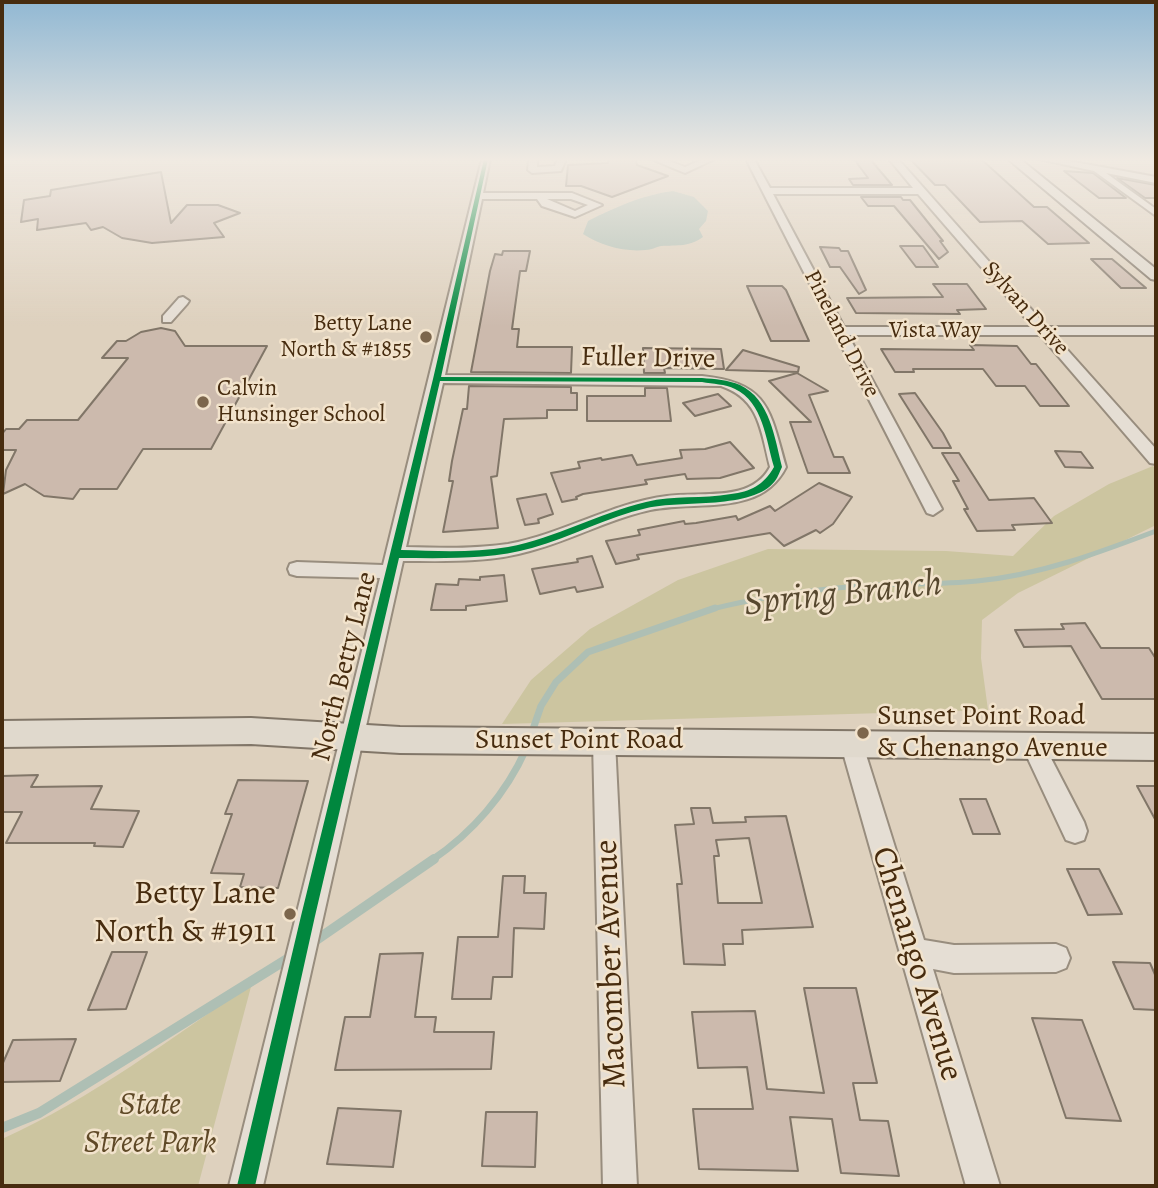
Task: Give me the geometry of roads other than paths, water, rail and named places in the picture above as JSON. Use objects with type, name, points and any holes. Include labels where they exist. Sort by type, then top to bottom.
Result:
[{"type":"main road","points":[[1081,214],[1156,276]]},
{"type":"main road","name":"Sunset Point Road","points":[[2,734],[179,729],[351,734],[400,740],[851,742],[1156,747]]},
{"type":"street","name":"North Betty Lane","points":[[246,1186],[437,379],[473,214]]},
{"type":"street","name":"Pineland Drive","points":[[780,214],[933,509]]},
{"type":"street","name":"Sylvan Drive","points":[[940,214],[1156,459]]},
{"type":"street","points":[[167,319],[183,301]]},
{"type":"street","name":"Vista Way","points":[[839,331],[1156,331]]},
{"type":"street","name":"Fuller Drive","points":[[394,563],[511,550],[550,540],[624,511],[664,502],[738,497],[768,486],[778,467],[758,403],[744,390],[719,381],[437,379]]},
{"type":"street","points":[[297,569],[394,563]]},
{"type":"street","name":"Macomber Avenue","points":[[604,741],[620,1186]]},
{"type":"street","name":"Chenango Avenue","points":[[851,742],[983,1186]]},
{"type":"street","points":[[1033,746],[1074,831]]},
{"type":"street","points":[[912,952],[954,959],[1056,958]]},
{"type":"waterway","name":"Spring Branch","points":[[711,609],[822,590],[963,582],[1023,574],[1068,562],[1156,531]]},
{"type":"waterway","name":"Spring Branch","points":[[711,609],[715,608]]},
{"type":"waterway","name":"Spring Branch","points":[[531,735],[541,706],[556,682],[588,652],[711,609]]},
{"type":"waterway","name":"Spring Branch","points":[[432,860],[461,838],[498,797],[526,749]]},
{"type":"waterway","name":"Spring Branch","points":[[312,943],[434,859]]},
{"type":"waterway","name":"Spring Branch","points":[[2,1128],[39,1113],[292,956]]},
{"type":"place","name":"Betty Lane North & #1855","points":[[426,337]]},
{"type":"place","name":"Calvin Hunsinger School","points":[[203,402]]},
{"type":"place","name":"Sunset Point Road & Chenango Avenue","points":[[863,733]]},
{"type":"place","name":"Betty Lane North & #1911","points":[[290,914]]},
{"type":"park label","name":"State Street Park","points":[[150,1125]]}]
